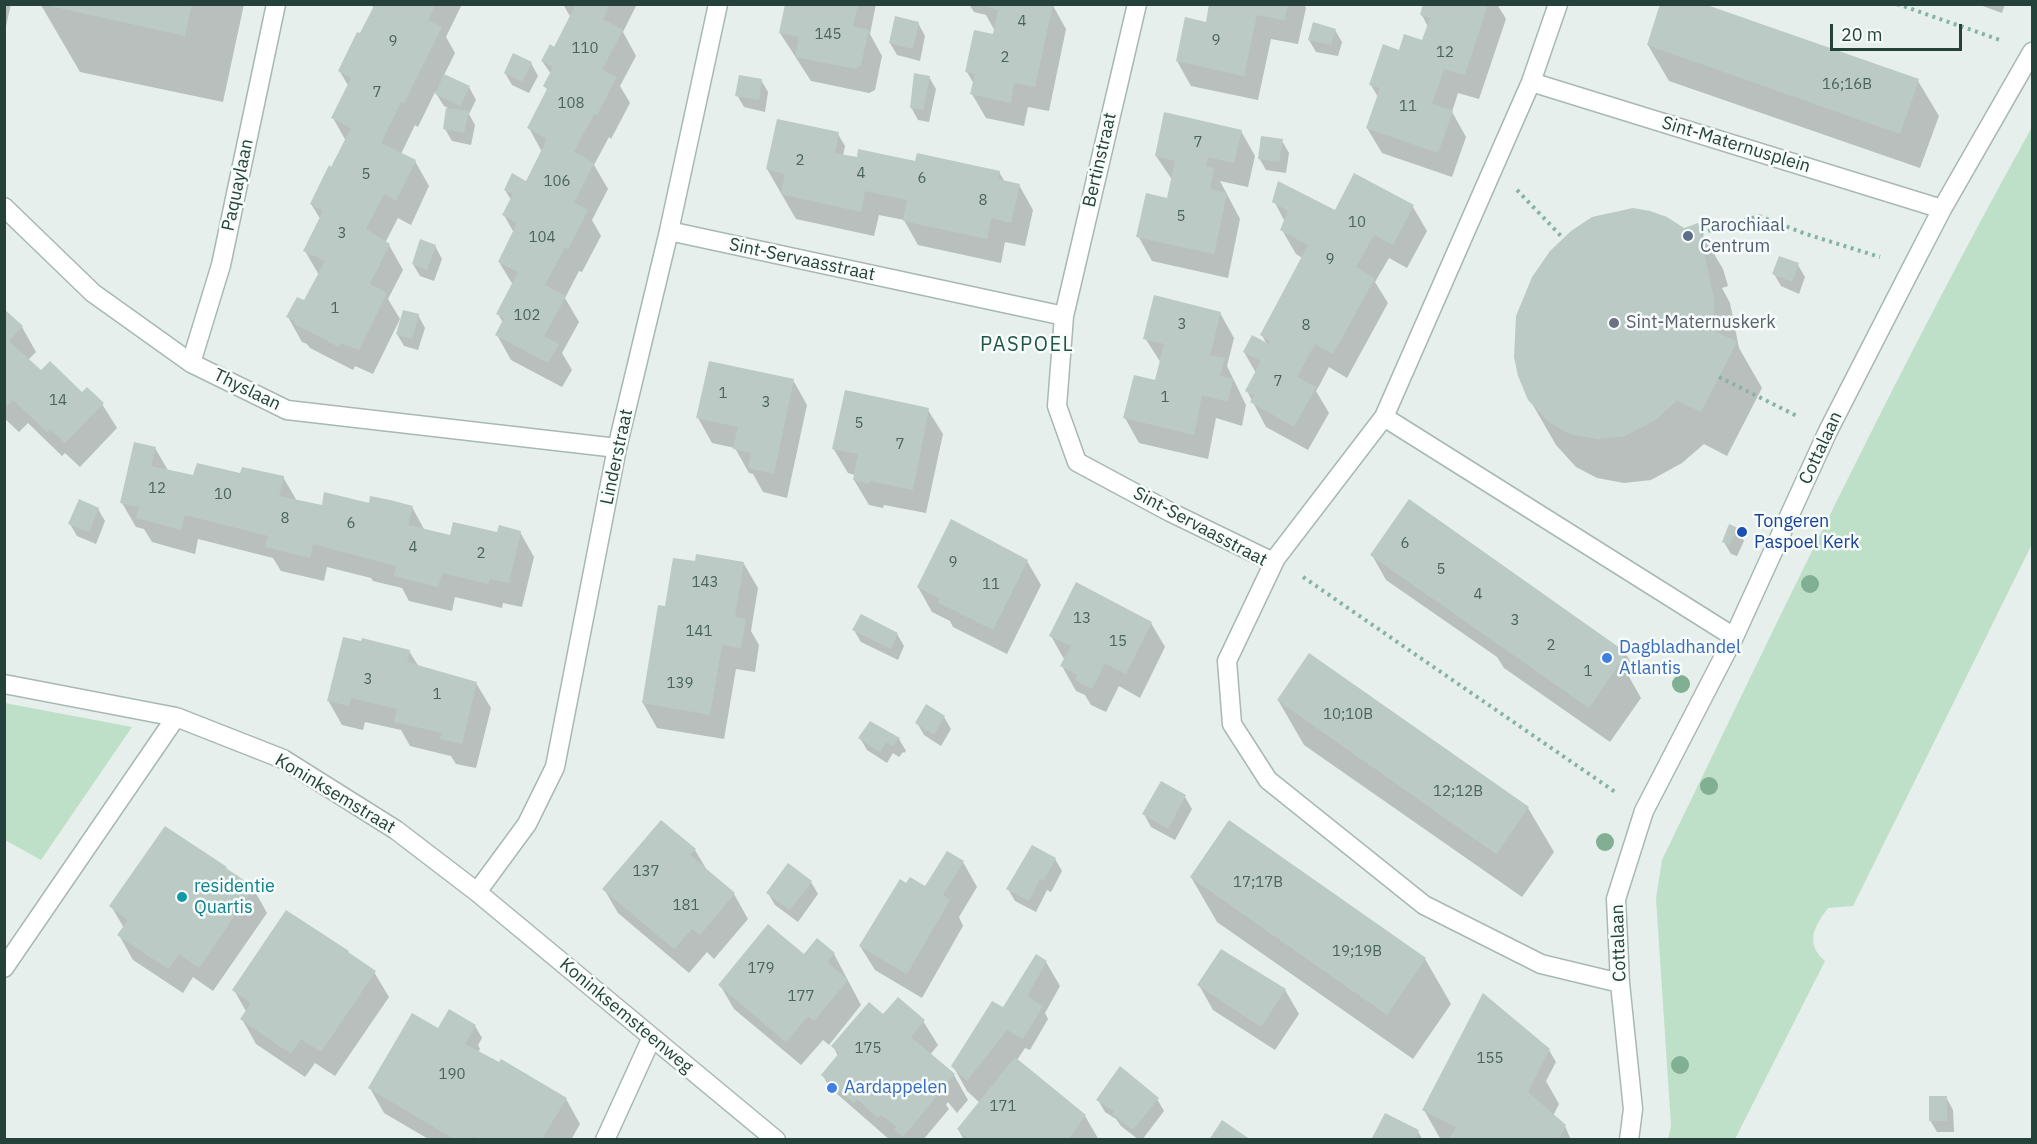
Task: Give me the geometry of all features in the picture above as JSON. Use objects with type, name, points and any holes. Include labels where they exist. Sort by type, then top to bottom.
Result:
[{"type":"street","name":"Paquaylaan","points":[[191,363],[221,265],[276,4]]},
{"type":"street","name":"Linderstraat","points":[[477,892],[527,824],[555,767],[617,448],[669,231],[718,4]]},
{"type":"street","name":"Bertinstraat","points":[[1064,316],[1137,4]]},
{"type":"street","points":[[1275,560],[1384,417],[1531,82],[1558,4]]},
{"type":"street","name":"Cottalaan","points":[[1629,1140],[1633,1109],[1620,983],[1617,899],[1644,811],[1734,637],[1828,431],[1942,209],[2032,52]]},
{"type":"street","name":"Sint-Maternusplein","points":[[1531,82],[1942,209]]},
{"type":"street","name":"Thyslaan","points":[[4,207],[93,293],[191,363],[287,410],[617,448]]},
{"type":"street","name":"Sint-Servaasstraat","points":[[669,231],[1064,316],[1057,406],[1077,462],[1170,512],[1275,560],[1227,661],[1232,724],[1268,780],[1424,905],[1541,964],[1620,983]]},
{"type":"street","points":[[1384,417],[1734,637]]},
{"type":"street","name":"Koninksemstraat","points":[[4,684],[176,717],[283,759],[396,830],[477,892]]},
{"type":"street","points":[[4,968],[176,717]]},
{"type":"street","name":"Koninksemsteenweg","points":[[477,892],[776,1140]]},
{"type":"street","points":[[605,1140],[652,1037]]},
{"type":"path","points":[[1897,4],[2010,43]]},
{"type":"path","points":[[1494,166],[1562,237]]},
{"type":"path","points":[[1701,233],[1759,216],[1911,269]]},
{"type":"path","points":[[1719,377],[1828,431]]},
{"type":"path","points":[[1275,560],[1644,811]]},
{"type":"green space","points":[[2032,127],[2032,544],[1853,906],[1828,908],[1816,927],[1813,941],[1815,948],[1825,961],[1735,1139],[1668,1139],[1671,1126],[1656,898],[1662,860],[1888,399]]},
{"type":"green space","points":[[5,703],[132,727],[41,860],[5,840]]},
{"type":"building","points":[[41,4],[192,4],[185,36]]},
{"type":"building","points":[[375,4],[436,4],[428,20],[442,27],[381,143],[416,160],[396,201],[384,194],[366,229],[390,244],[370,284],[387,293],[359,350],[341,343],[339,347],[294,324],[295,321],[286,317],[297,297],[304,300],[325,261],[303,251],[323,211],[310,204],[351,128],[331,118],[351,78],[338,71],[357,32],[360,33]]},
{"type":"building","points":[[576,4],[610,4],[603,19],[623,30],[602,70],[617,77],[574,152],[594,163],[574,203],[588,210],[568,249],[565,247],[545,285],[566,296],[544,336],[559,344],[548,363],[495,335],[504,318],[496,314],[518,272],[498,262],[517,223],[502,215],[513,194],[504,190],[512,173],[526,181],[547,139],[527,128],[547,89],[543,86],[553,67],[541,61],[550,44],[554,47]]},
{"type":"building","points":[[785,4],[858,4],[853,26],[869,30],[861,65],[855,69],[795,57],[799,37],[779,33]]},
{"type":"building","points":[[978,4],[1053,4],[1035,87],[1014,83],[1011,103],[970,94],[975,74],[965,72],[974,30],[993,34],[998,10]]},
{"type":"building","points":[[1209,4],[1288,4],[1284,20],[1257,15],[1244,76],[1176,61],[1185,17],[1206,22]]},
{"type":"building","points":[[1423,4],[1488,4],[1465,75],[1444,69],[1432,104],[1453,111],[1438,153],[1366,128],[1380,88],[1369,85],[1383,44],[1399,50],[1404,34],[1422,40],[1430,18],[1420,15]]},
{"type":"building","points":[[1660,4],[1704,4],[1919,79],[1900,134],[1647,45]]},
{"type":"building","points":[[895,16],[919,22],[913,49],[889,43]]},
{"type":"building","points":[[1313,22],[1336,29],[1331,45],[1308,40]]},
{"type":"building","points":[[513,53],[532,62],[522,82],[504,73]]},
{"type":"building","points":[[914,73],[930,76],[923,110],[910,108]]},
{"type":"building","points":[[444,74],[470,86],[460,106],[435,94]]},
{"type":"building","points":[[739,75],[762,79],[759,100],[735,96]]},
{"type":"building","points":[[446,108],[469,111],[464,133],[443,129]]},
{"type":"building","points":[[1164,112],[1242,130],[1234,163],[1208,157],[1206,166],[1214,168],[1210,189],[1227,193],[1214,254],[1136,237],[1146,193],[1167,198],[1175,161],[1155,156]]},
{"type":"building","points":[[777,119],[839,132],[835,153],[857,157],[858,149],[915,161],[917,153],[1000,171],[998,179],[1020,184],[1011,223],[991,218],[987,239],[903,221],[907,200],[865,191],[861,212],[781,194],[785,174],[766,169]]},
{"type":"building","points":[[1261,136],[1283,139],[1279,162],[1258,159]]},
{"type":"building","points":[[1354,173],[1414,205],[1393,245],[1374,235],[1356,267],[1375,278],[1333,354],[1315,344],[1306,360],[1297,377],[1316,387],[1294,427],[1250,402],[1254,396],[1245,391],[1261,361],[1243,352],[1252,335],[1269,344],[1270,341],[1260,335],[1308,245],[1280,230],[1288,211],[1272,202],[1278,181],[1335,210]]},
{"type":"building","name":"Sint-Maternuskerk","points":[[1633,208],[1667,217],[1684,228],[1698,223],[1704,242],[1697,244],[1705,257],[1714,299],[1713,330],[1737,342],[1701,412],[1677,400],[1657,419],[1625,436],[1598,439],[1570,434],[1549,422],[1528,400],[1518,376],[1514,357],[1516,316],[1532,277],[1550,251],[1571,231],[1592,217]]},
{"type":"building","points":[[420,239],[436,245],[427,270],[412,264]]},
{"type":"building","points":[[1779,256],[1799,263],[1792,282],[1772,274]]},
{"type":"building","points":[[1154,295],[1221,312],[1210,355],[1225,358],[1220,376],[1233,379],[1228,402],[1202,395],[1194,435],[1123,418],[1134,375],[1155,380],[1164,344],[1143,339]]},
{"type":"building","points":[[4,309],[23,326],[9,341],[41,370],[50,361],[82,392],[87,387],[104,403],[65,443],[50,429],[47,432],[13,400],[4,409]]},
{"type":"building","points":[[403,310],[419,314],[412,339],[396,334]]},
{"type":"building","points":[[709,361],[794,379],[774,474],[748,468],[751,453],[733,449],[738,427],[696,418]]},
{"type":"building","points":[[845,390],[929,408],[913,490],[870,481],[869,484],[853,480],[858,454],[832,449]]},
{"type":"building","points":[[134,442],[156,447],[151,466],[193,475],[197,463],[240,473],[242,467],[284,476],[279,496],[322,505],[324,492],[369,503],[370,496],[390,500],[413,506],[408,525],[450,535],[453,522],[497,532],[499,525],[521,531],[509,583],[490,579],[488,584],[442,573],[438,587],[394,576],[396,566],[313,544],[310,558],[265,547],[268,536],[185,515],[181,530],[136,518],[139,507],[120,503]]},
{"type":"building","points":[[79,499],[99,508],[89,532],[68,524]]},
{"type":"building","points":[[1409,499],[1627,653],[1589,708],[1370,555]]},
{"type":"building","points":[[951,519],[1028,560],[993,630],[937,602],[940,599],[917,587]]},
{"type":"building","points":[[1729,524],[1738,528],[1730,545],[1722,542]]},
{"type":"building","points":[[696,554],[744,562],[735,617],[746,619],[741,648],[722,645],[710,715],[642,703],[658,605],[665,606],[673,558],[695,561]]},
{"type":"building","points":[[1076,582],[1152,622],[1126,674],[1105,663],[1092,689],[1075,680],[1077,675],[1060,666],[1071,646],[1049,636]]},
{"type":"building","points":[[861,614],[898,633],[891,649],[852,630]]},
{"type":"building","points":[[343,637],[361,641],[362,638],[410,650],[407,662],[477,682],[462,744],[440,739],[442,733],[394,722],[397,709],[351,698],[349,706],[327,701]]},
{"type":"building","points":[[1309,653],[1529,807],[1496,854],[1277,700]]},
{"type":"building","points":[[926,704],[945,716],[934,735],[915,723]]},
{"type":"building","points":[[870,721],[900,738],[892,746],[886,742],[880,752],[858,738]]},
{"type":"building","points":[[1161,781],[1186,795],[1168,829],[1142,814]]},
{"type":"building","points":[[661,820],[696,849],[690,855],[735,893],[700,935],[692,929],[674,949],[602,889]]},
{"type":"building","points":[[1229,820],[1426,958],[1387,1015],[1190,877]]},
{"type":"building","name":"residentie Quartis","points":[[165,826],[254,887],[199,968],[179,954],[168,969],[117,935],[128,920],[109,906]]},
{"type":"building","points":[[1032,845],[1056,858],[1044,880],[1040,879],[1029,901],[1006,889]]},
{"type":"building","points":[[947,851],[964,861],[943,895],[950,900],[907,974],[859,946],[900,879],[906,883],[910,877],[925,886]]},
{"type":"building","points":[[788,863],[812,881],[790,910],[766,893]]},
{"type":"building","points":[[286,910],[376,971],[321,1052],[301,1039],[291,1054],[240,1019],[251,1003],[232,990]]},
{"type":"building","points":[[768,924],[804,954],[817,938],[835,953],[827,962],[848,980],[814,1021],[808,1016],[786,1042],[718,985]]},
{"type":"building","points":[[1221,949],[1286,989],[1261,1027],[1197,985]]},
{"type":"building","points":[[1036,954],[1047,961],[1027,996],[1043,1006],[1023,1039],[1007,1030],[967,1081],[951,1066],[992,1001],[1003,1007]]},
{"type":"building","points":[[1483,993],[1550,1049],[1528,1092],[1566,1125],[1558,1140],[1449,1140],[1456,1127],[1422,1110]]},
{"type":"building","points":[[898,997],[925,1020],[911,1037],[955,1074],[903,1137],[894,1130],[897,1127],[881,1115],[878,1118],[857,1099],[854,1103],[821,1075],[839,1053],[831,1046],[869,1002],[883,1014]]},
{"type":"building","points":[[449,1009],[476,1025],[465,1044],[499,1062],[501,1059],[567,1098],[543,1137],[544,1140],[480,1140],[474,1136],[472,1140],[456,1140],[368,1088],[412,1013],[438,1028]]},
{"type":"building","points":[[1015,1057],[1086,1115],[1068,1140],[969,1140],[957,1129]]},
{"type":"building","points":[[1120,1066],[1159,1098],[1133,1130],[1112,1114],[1114,1111],[1096,1100]]},
{"type":"building","points":[[1929,1096],[1947,1096],[1947,1121],[1929,1121]]},
{"type":"building","points":[[1385,1113],[1419,1130],[1415,1140],[1371,1140]]},
{"type":"building","points":[[1222,1120],[1251,1140],[1209,1140]]},
{"type":"place","name":"Parochiaal Centrum","points":[[1688,236]]},
{"type":"place","name":"Sint-Maternuskerk","points":[[1614,323]]},
{"type":"place","name":"Tongeren Paspoel Kerk","points":[[1742,532]]},
{"type":"place","name":"Dagbladhandel Atlantis","points":[[1607,658]]},
{"type":"place","name":"residentie Quartis","points":[[182,897]]},
{"type":"place","name":"Aardappelen","points":[[832,1088]]},
{"type":"district","name":"PASPOEL","points":[[1027,345]]}]
